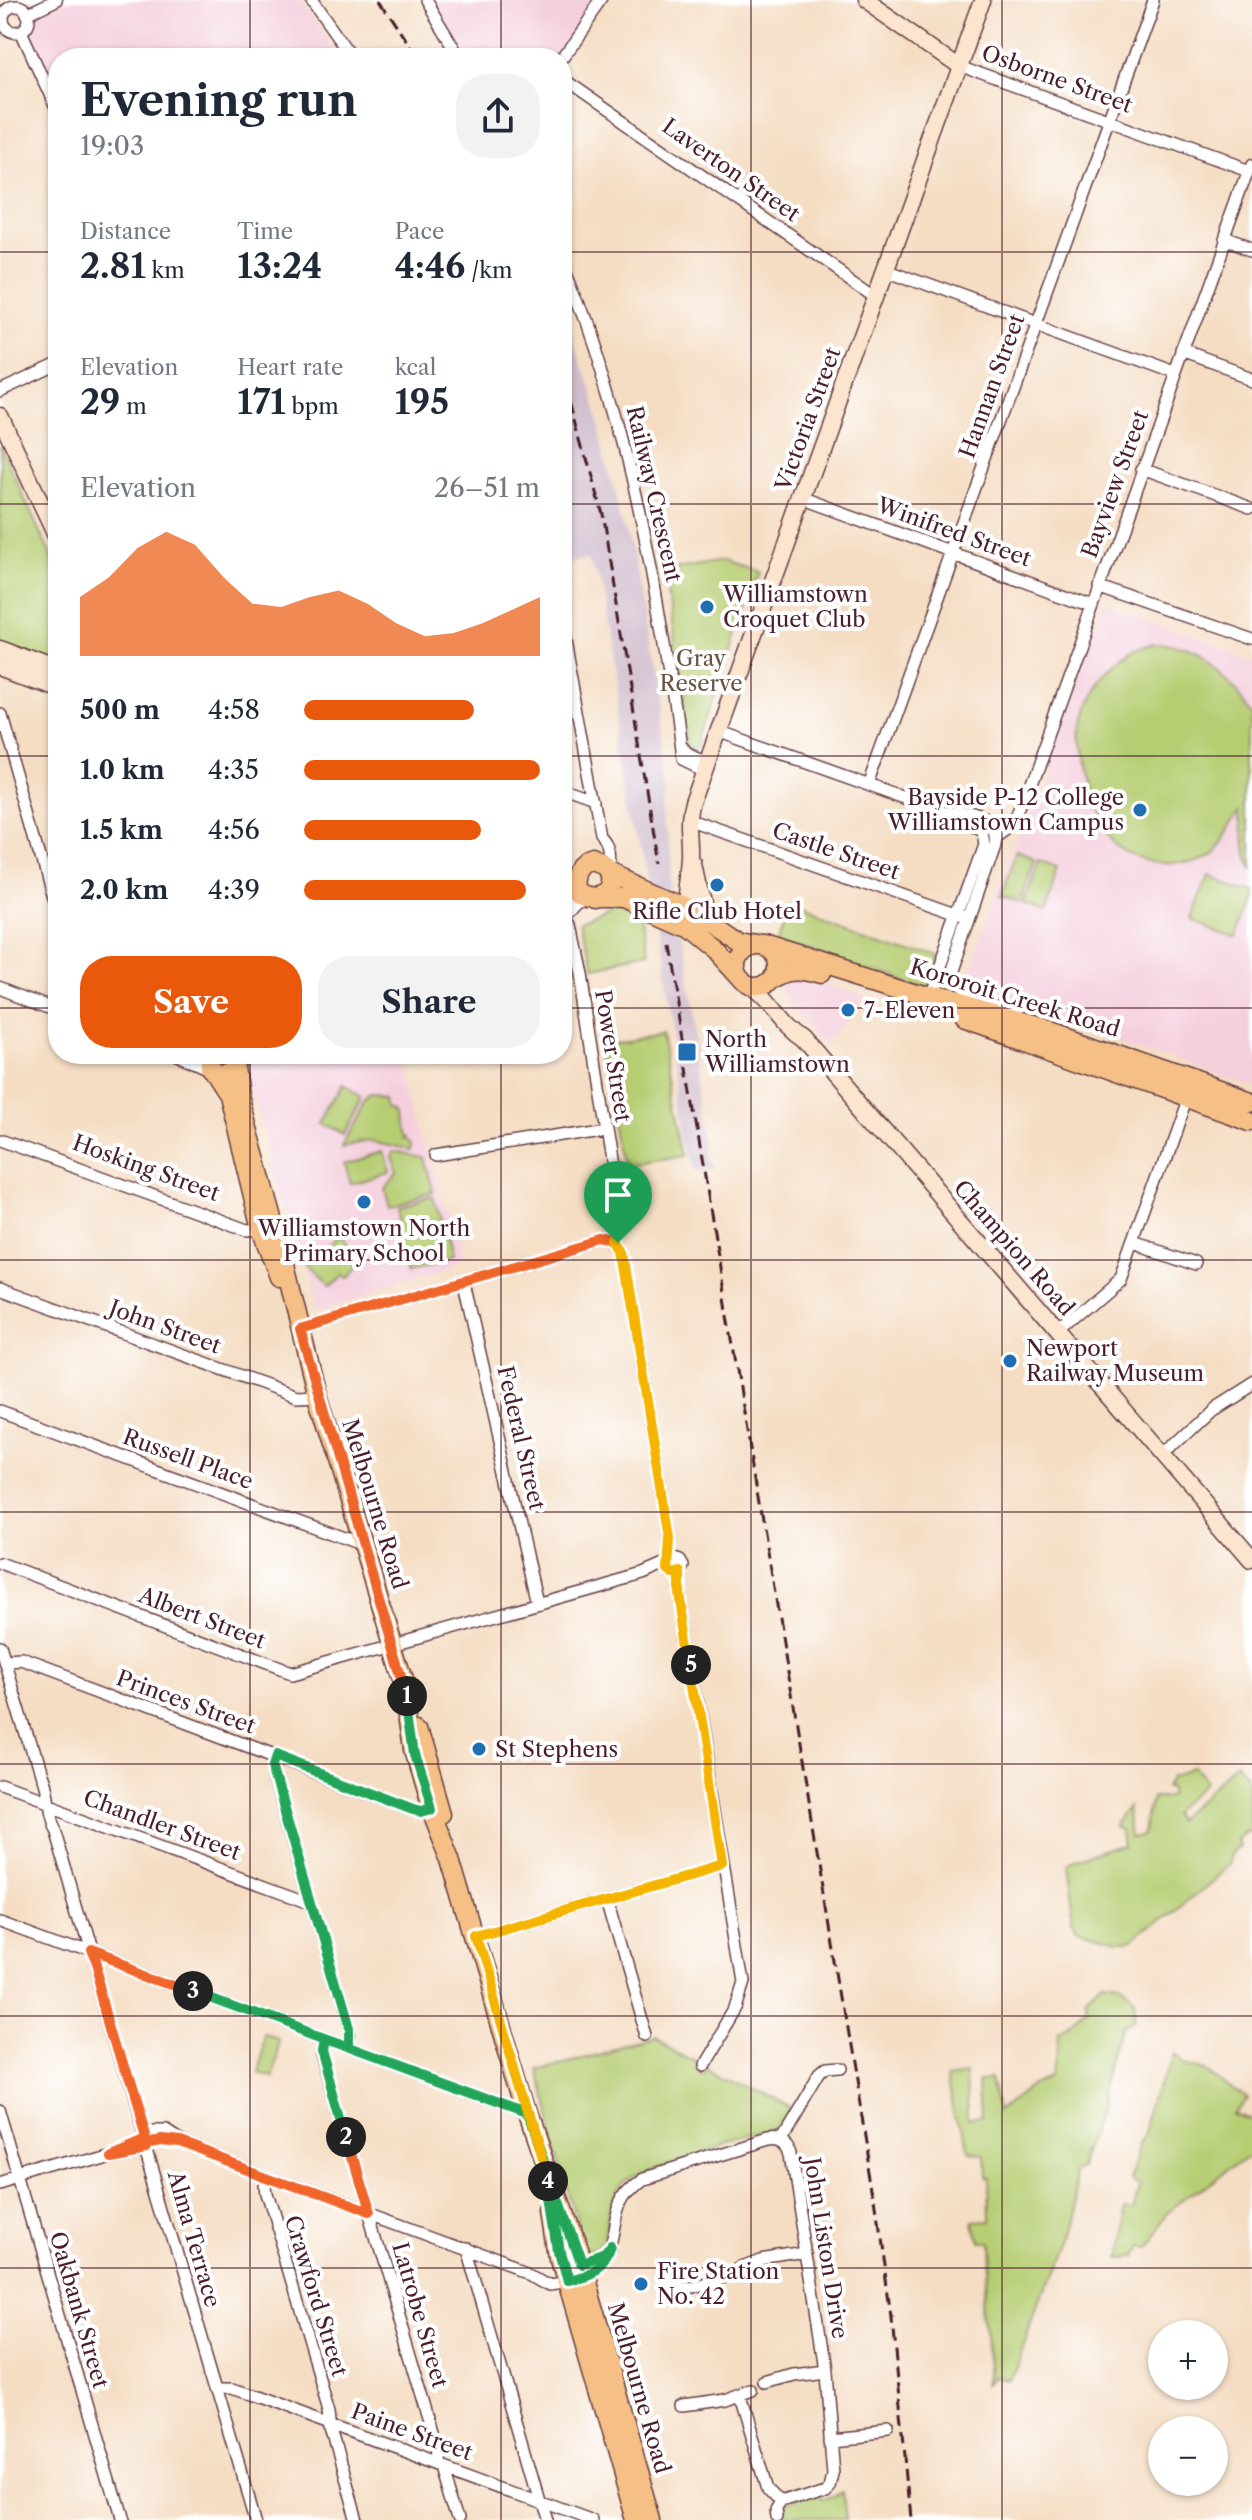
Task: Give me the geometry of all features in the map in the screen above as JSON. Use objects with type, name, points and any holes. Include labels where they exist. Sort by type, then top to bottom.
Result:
[{"type":"main road","points":[[572,871],[599,870],[686,907],[714,949],[746,983],[763,987],[775,979],[780,966],[772,949],[762,945],[748,947],[740,954],[737,971],[746,983]]},
{"type":"main road","points":[[585,893],[606,894],[610,889],[599,870]]},
{"type":"main road","points":[[585,893],[578,877],[599,870]]},
{"type":"main road","points":[[572,880],[585,893],[628,899],[666,915],[698,923]]},
{"type":"main road","name":"Kororoit Creek Road","points":[[698,923],[738,941],[762,945],[929,997],[1252,1102]]},
{"type":"main road","name":"Kororoit Creek Road","points":[[775,979],[789,970],[807,969],[1030,1031],[1186,1097],[1252,1121]]},
{"type":"main road","name":"Melbourne Road","points":[[212,1064],[229,1099],[406,1693],[426,1744],[437,1807],[548,2179],[636,2520]]},
{"type":"main road","points":[[214,1064],[225,1074],[233,1064]]},
{"type":"main road","name":"Melbourne Road","points":[[235,1064],[239,1096],[268,1227]]},
{"type":"main road","name":"Melbourne Road","points":[[573,2274],[653,2520]]},
{"type":"street","points":[[27,14],[56,0]]},
{"type":"street","points":[[311,0],[345,48]]},
{"type":"street","points":[[425,0],[454,48]]},
{"type":"street","points":[[568,48],[602,0]]},
{"type":"street","name":"Osborne Street","points":[[864,0],[959,66],[1109,122],[1251,168]]},
{"type":"street","name":"Victoria Street","points":[[698,923],[691,856],[691,809],[983,0]]},
{"type":"street","name":"Hannan Street","points":[[869,785],[1153,0]]},
{"type":"street","points":[[7,4],[27,14],[27,25],[21,31],[2,26],[7,4]]},
{"type":"street","points":[[21,31],[48,90]]},
{"type":"street","name":"Laverton Street","points":[[572,86],[876,296]]},
{"type":"street","name":"Bayview Street","points":[[990,833],[1015,818],[1251,168]]},
{"type":"street","points":[[1224,240],[1252,250]]},
{"type":"street","points":[[885,269],[1175,375]]},
{"type":"street","name":"Railway Crescent","points":[[572,283],[592,335],[631,473],[652,567],[682,761],[706,766]]},
{"type":"street","points":[[1183,354],[1252,379]]},
{"type":"street","points":[[0,391],[48,369]]},
{"type":"street","points":[[0,416],[48,519]]},
{"type":"street","points":[[1141,469],[1252,509]]},
{"type":"street","name":"Winifred Street","points":[[802,498],[1093,604]]},
{"type":"street","points":[[1099,586],[1252,639]]},
{"type":"street","points":[[0,649],[48,667]]},
{"type":"street","points":[[0,666],[48,684]]},
{"type":"street","points":[[572,672],[602,839],[599,870]]},
{"type":"street","points":[[0,713],[48,882]]},
{"type":"street","points":[[718,731],[949,813],[963,823],[990,833],[984,844],[950,972],[952,986],[1010,1011],[1030,1031]]},
{"type":"street","points":[[572,795],[596,803]]},
{"type":"street","name":"Castle Street","points":[[690,821],[964,917]]},
{"type":"street","name":"Victoria Street","points":[[686,907],[691,856]]},
{"type":"street","points":[[572,907],[585,893]]},
{"type":"street","points":[[929,997],[964,917]]},
{"type":"street","name":"Power Street","points":[[572,948],[582,986],[619,1224],[615,1241],[624,1253],[742,1989],[732,2014],[700,2066]]},
{"type":"street","name":"Champion Road","points":[[775,979],[779,998],[802,1030],[804,1039]]},
{"type":"street","name":"Champion Road","points":[[746,983],[763,994],[789,1028],[804,1039],[1250,1554]]},
{"type":"street","points":[[0,988],[48,1006]]},
{"type":"street","points":[[1058,1333],[1121,1279],[1186,1097]]},
{"type":"street","points":[[436,1155],[604,1128]]},
{"type":"street","name":"Hosking Street","points":[[0,1140],[247,1230],[268,1227]]},
{"type":"street","points":[[300,1329],[604,1240],[615,1241]]},
{"type":"street","points":[[1135,1243],[1196,1264]]},
{"type":"street","name":"Federal Street","points":[[464,1283],[537,1603]]},
{"type":"street","name":"John Street","points":[[0,1288],[296,1396],[317,1395]]},
{"type":"street","points":[[1163,1455],[1211,1410],[1252,1384]]},
{"type":"street","name":"Russell Place","points":[[0,1411],[363,1545]]},
{"type":"street","name":"Albert Street","points":[[0,1563],[290,1673],[673,1567]]},
{"type":"street","name":"Alma Terrace","points":[[0,1648],[45,1791],[47,1818],[256,2520]]},
{"type":"street","name":"Princes Street","points":[[7,1663],[21,1662],[413,1809],[421,1811],[437,1807]]},
{"type":"street","points":[[275,1756],[274,1774],[349,2029],[349,2048]]},
{"type":"street","name":"Chandler Street","points":[[0,1787],[310,1901]]},
{"type":"street","points":[[476,1936],[722,1866]]},
{"type":"street","points":[[607,1899],[647,2037]]},
{"type":"street","points":[[0,1920],[527,2114]]},
{"type":"street","name":"Latrobe Street","points":[[324,2040],[322,2054],[460,2520]]},
{"type":"street","points":[[781,2140],[819,2076],[823,2072],[837,2070]]},
{"type":"street","name":"Oakbank Street","points":[[0,2111],[120,2520]]},
{"type":"street","points":[[0,2185],[145,2140],[180,2144],[531,2273],[573,2274]]},
{"type":"street","name":"John Liston Drive","points":[[573,2274],[603,2257],[610,2248],[616,2212],[629,2189],[642,2179],[768,2140],[781,2140],[791,2151],[825,2370],[831,2479],[823,2489],[781,2502]]},
{"type":"street","name":"Crawford Street","points":[[267,2176],[264,2191],[329,2409],[329,2423],[357,2520]]},
{"type":"street","points":[[466,2248],[545,2520]]},
{"type":"street","points":[[742,2269],[763,2261],[807,2254]]},
{"type":"street","points":[[665,2287],[691,2286],[728,2276]]},
{"type":"street","points":[[767,2382],[825,2370]]},
{"type":"street","name":"Paine Street","points":[[217,2388],[232,2388],[593,2520]]},
{"type":"street","points":[[684,2406],[740,2396],[753,2390]]},
{"type":"street","points":[[740,2396],[768,2488],[781,2502],[776,2511],[777,2520]]},
{"type":"street","points":[[830,2437],[888,2431]]},
{"type":"shaded area","points":[[68,0],[298,0],[334,48],[48,48],[48,78],[28,35],[35,26],[38,14]]},
{"type":"shaded area","points":[[425,0],[602,0],[568,48],[454,48]]},
{"type":"shaded area","points":[[572,330],[602,415],[627,517],[671,780],[667,810],[669,890],[699,1053],[715,1169],[697,1171],[693,1159],[592,554],[572,557]]},
{"type":"shaded area","name":"Bayside P-12 College Williamstown Campus","points":[[1107,603],[1252,654],[1252,1085],[965,981]]},
{"type":"shaded area","name":"7-Eleven","points":[[802,973],[866,999],[832,1045],[789,996],[785,985],[790,978]]},
{"type":"shaded area","name":"Williamstown North Primary School","points":[[251,1064],[410,1064],[460,1266],[314,1310],[250,1080]]},
{"type":"green space","points":[[0,445],[48,550],[48,664],[0,645]]},
{"type":"green space","name":"Williamstown Croquet Club","points":[[722,561],[758,572],[701,746],[691,746],[664,571]]},
{"type":"green space","points":[[1157,644],[1186,649],[1211,661],[1233,679],[1252,702],[1252,868],[1246,845],[1246,806],[1225,838],[1209,854],[1174,865],[1152,864],[1133,858],[1104,834],[1094,817],[1081,779],[1078,759],[1077,735],[1082,711],[1095,687],[1115,666],[1135,651]]},
{"type":"green space","points":[[1017,856],[1037,863],[1022,903],[1002,896]]},
{"type":"green space","points":[[1041,864],[1061,871],[1046,912],[1026,904]]},
{"type":"green space","points":[[1210,874],[1252,889],[1252,898],[1238,935],[1192,918]]},
{"type":"green space","points":[[789,901],[936,954],[925,987],[778,934]]},
{"type":"green space","points":[[614,912],[637,922],[644,963],[587,974],[576,925]]},
{"type":"green space","points":[[663,1031],[689,1155],[628,1164],[606,1040]]},
{"type":"green space","points":[[347,1086],[366,1097],[345,1135],[326,1124]]},
{"type":"green space","points":[[378,1095],[398,1096],[400,1106],[407,1111],[412,1135],[409,1136],[416,1142],[415,1149],[374,1140],[344,1145],[369,1102]]},
{"type":"green space","points":[[382,1151],[388,1172],[350,1183],[344,1162]]},
{"type":"green space","points":[[394,1151],[427,1157],[436,1194],[387,1205],[382,1188],[396,1173],[391,1157]]},
{"type":"green space","points":[[435,1198],[449,1261],[411,1269],[397,1206]]},
{"type":"green space","points":[[338,1237],[346,1245],[352,1265],[343,1276],[338,1272],[324,1286],[304,1268]]},
{"type":"green space","points":[[1193,1776],[1206,1794],[1180,1816],[1186,1824],[1239,1779],[1252,1793],[1252,1838],[1248,1836],[1237,1845],[1239,1849],[1229,1864],[1134,1946],[1118,1947],[1079,1936],[1074,1929],[1066,1868],[1074,1862],[1133,1843],[1131,1829],[1124,1826],[1137,1809],[1141,1833],[1152,1831],[1156,1799],[1172,1799],[1172,1792],[1167,1790],[1172,1782]]},
{"type":"green space","points":[[1105,1995],[1120,1997],[1135,2008],[1137,2026],[1126,2033],[1105,2111],[1086,2164],[1078,2169],[1061,2240],[1009,2380],[997,2377],[993,2385],[983,2241],[976,2241],[972,2219],[987,2218],[986,2178],[982,2177],[981,2157],[968,2155],[953,2071],[973,2068],[975,2123],[989,2122],[987,2079],[1000,2078],[1007,2116],[1041,2090],[1058,2084],[1061,2042],[1074,2035],[1090,2019],[1089,2011]]},
{"type":"green space","points":[[653,2036],[696,2058],[694,2063],[704,2069],[708,2064],[792,2110],[780,2130],[672,2161],[634,2179],[618,2197],[603,2253],[591,2257],[582,2250],[534,2068]]},
{"type":"green space","points":[[263,2037],[279,2042],[266,2077],[251,2072]]},
{"type":"green space","points":[[1172,2052],[1184,2060],[1208,2066],[1243,2095],[1235,2107],[1252,2114],[1252,2146],[1167,2213],[1141,2247],[1133,2246],[1128,2256],[1111,2257],[1120,2204],[1131,2205],[1137,2183],[1128,2177],[1150,2132]]},
{"type":"green space","points":[[842,2490],[845,2520],[783,2520],[785,2506],[821,2496],[823,2501]]},
{"type":"railway","points":[[380,0],[411,48]]},
{"type":"railway","points":[[572,405],[601,514],[659,864]]},
{"type":"railway","points":[[666,942],[875,2202],[891,2316],[911,2520]]},
{"type":"place","name":"Williamstown Croquet Club","points":[[707,607]]},
{"type":"place","name":"Bayside P-12 College Williamstown Campus","points":[[1140,810]]},
{"type":"place","name":"Rifle Club Hotel","points":[[717,885]]},
{"type":"place","name":"7-Eleven","points":[[848,1010]]},
{"type":"place","name":"North Williamstown","points":[[687,1052]]},
{"type":"place","name":"Williamstown North Primary School","points":[[364,1202]]},
{"type":"place","name":"Newport Railway Museum","points":[[1010,1361]]},
{"type":"place","name":"St Stephens","points":[[479,1749]]},
{"type":"place","name":"Fire Station No. 42","points":[[641,2284]]},
{"type":"route","points":[[618,1243],[604,1240],[300,1329],[406,1693],[415,1755],[432,1808],[421,1811],[413,1809],[275,1756],[272,1765],[349,2029],[349,2048],[324,2040],[322,2053],[369,2214],[177,2143],[160,2141],[146,2144],[144,2138],[108,2153],[147,2146],[146,2144],[145,2141],[143,2133],[93,1965],[88,1953],[349,2048],[527,2114],[579,2265],[603,2257],[610,2248],[609,2255],[592,2273],[567,2281],[560,2258],[548,2179],[527,2114],[476,1936],[722,1866],[680,1594],[680,1572],[673,1574],[668,1570],[670,1538],[624,1253],[618,1243]]},
{"type":"park label","name":"Gray Reserve","points":[[701,670]]}]
